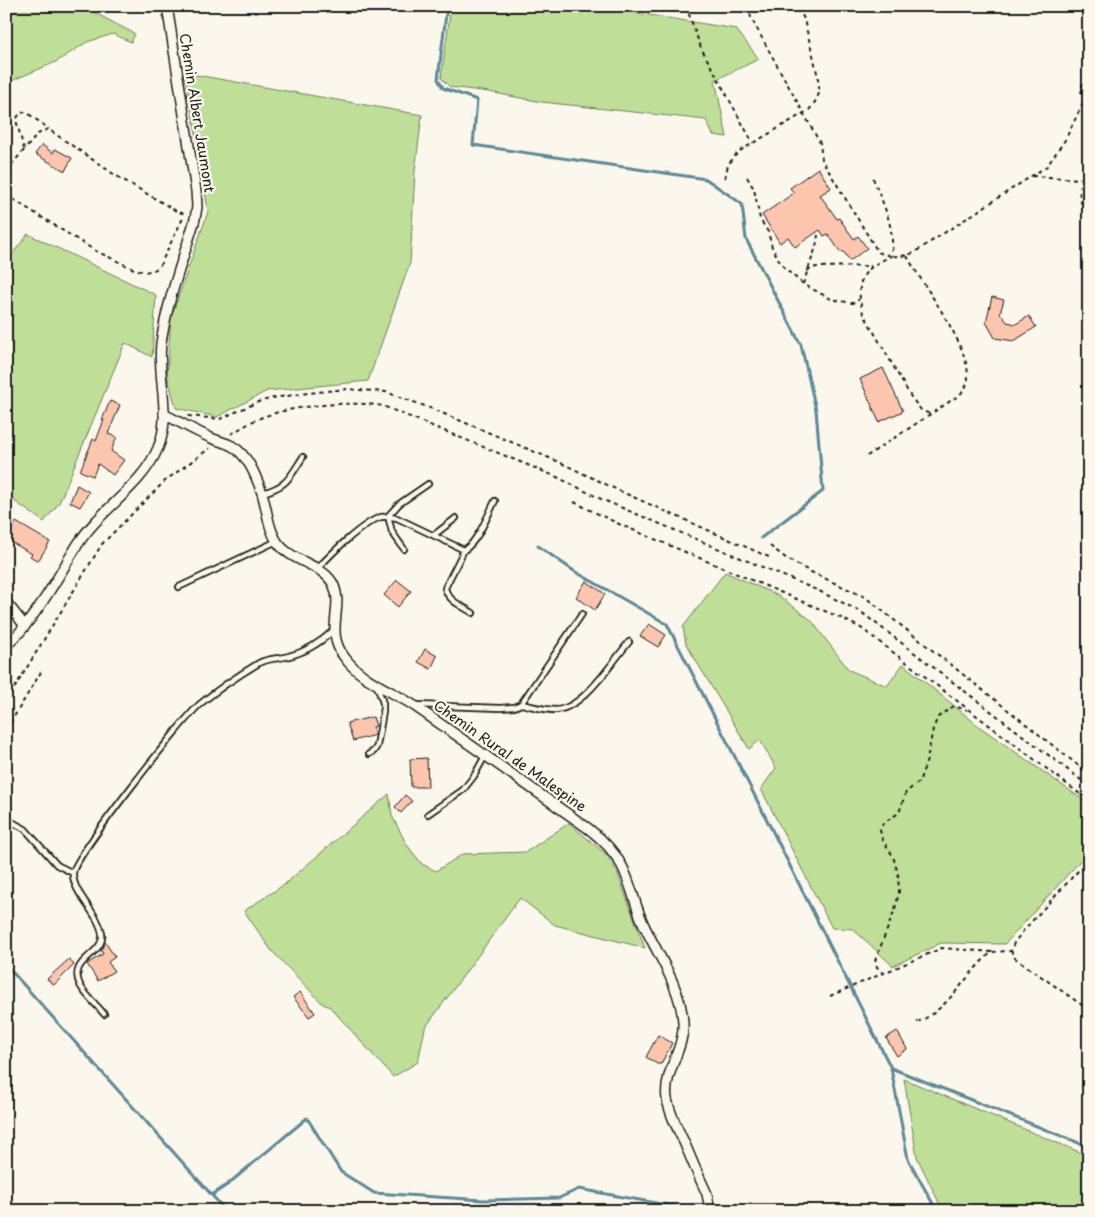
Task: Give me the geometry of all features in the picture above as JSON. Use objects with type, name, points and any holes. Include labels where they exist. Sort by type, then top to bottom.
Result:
[{"type":"street","name":"Chemin Albert Jaumont","points":[[6,645],[25,626],[42,604],[80,541],[143,474],[158,448],[162,434],[164,414],[160,372],[161,345],[170,301],[192,230],[197,207],[167,6]]},
{"type":"street","name":"Chemin Rural de Malespine","points":[[164,414],[212,438],[233,446],[240,452],[248,463],[262,493],[269,524],[276,541],[287,553],[317,569],[333,583],[336,593],[335,640],[343,657],[351,665],[368,679],[414,705],[589,829],[602,840],[622,866],[642,922],[676,992],[682,1011],[683,1031],[667,1083],[667,1098],[671,1115],[707,1194],[708,1210]]},
{"type":"street","points":[[6,602],[25,626]]},
{"type":"lane","points":[[262,493],[280,487],[288,481],[303,457]]},
{"type":"lane","points":[[317,569],[330,555],[368,523],[388,516],[399,504],[428,484]]},
{"type":"lane","points":[[474,613],[450,599],[444,588],[464,550],[474,541],[495,501]]},
{"type":"lane","points":[[388,516],[397,518],[464,550]]},
{"type":"lane","points":[[388,516],[392,532],[404,548]]},
{"type":"lane","points":[[434,535],[456,518]]},
{"type":"lane","points":[[179,587],[276,541]]},
{"type":"lane","points":[[414,705],[500,708],[514,707],[521,704],[582,614]]},
{"type":"lane","points":[[104,1014],[81,986],[78,978],[78,971],[82,962],[102,942],[102,934],[97,921],[74,883],[73,873],[77,861],[115,808],[178,728],[199,705],[261,662],[296,654],[317,644],[334,630]]},
{"type":"lane","points":[[521,704],[548,710],[558,710],[572,705],[586,693],[629,642]]},
{"type":"lane","points":[[369,754],[377,746],[384,712],[384,702],[376,682]]},
{"type":"lane","points":[[428,814],[464,790],[485,756]]},
{"type":"lane","points":[[12,822],[25,829],[57,864],[73,873]]},
{"type":"path","points":[[686,6],[701,48],[753,143]]},
{"type":"path","points":[[749,6],[752,18],[820,143],[822,160],[878,252],[892,256],[907,256],[915,252],[1047,166],[1065,140],[1085,99]]},
{"type":"path","points":[[725,178],[728,165],[733,157],[815,103],[819,92],[818,80],[804,18],[790,6]]},
{"type":"path","points":[[1089,78],[1081,87],[1085,99],[1089,101]]},
{"type":"path","points":[[6,195],[94,250],[134,269],[145,272],[159,267],[185,214],[178,212],[115,175],[26,112],[20,113],[16,120],[24,150]]},
{"type":"path","points":[[6,172],[38,134],[48,130],[55,133]]},
{"type":"path","points":[[1032,176],[1079,179],[1089,176]]},
{"type":"path","points":[[747,177],[754,189],[760,219],[768,232],[772,246],[781,264],[803,284],[831,299],[852,304],[856,303],[859,299]]},
{"type":"path","points":[[1085,177],[1080,185],[1079,194],[1084,210],[1089,215]]},
{"type":"path","points":[[873,178],[891,224],[893,238],[892,256]]},
{"type":"path","points":[[803,284],[818,236]]},
{"type":"path","points":[[892,256],[872,266],[865,274],[861,283],[859,299],[863,312],[911,397],[921,410],[930,414]]},
{"type":"path","points":[[867,456],[966,389],[968,377],[964,353],[907,256]]},
{"type":"path","points":[[807,271],[817,267],[872,266]]},
{"type":"path","points":[[174,419],[188,416],[220,419],[258,402],[308,393],[348,389],[386,392],[430,408],[559,462],[771,558]]},
{"type":"path","points":[[6,702],[102,544],[166,480],[221,441],[259,418],[283,410],[341,404],[370,404],[392,410],[557,477],[601,499],[819,591],[852,607],[1089,786]]},
{"type":"path","points":[[574,502],[619,524],[840,616],[861,628],[1080,794],[1089,798]]},
{"type":"path","points":[[770,546],[787,559],[811,572],[865,597],[1089,774]]},
{"type":"path","points":[[6,730],[41,672]]},
{"type":"path","points":[[884,974],[877,967],[875,961],[895,909],[899,892],[898,874],[893,856],[882,839],[880,830],[883,823],[899,813],[906,792],[919,782],[923,774],[933,729],[938,717],[954,706],[971,712]]},
{"type":"path","points":[[1011,951],[1014,943],[1023,932],[1089,859]]},
{"type":"path","points":[[830,996],[942,948],[992,952],[1011,951]]},
{"type":"path","points":[[1011,951],[1015,958],[1089,1010]]},
{"type":"path","points":[[917,1022],[938,1010],[992,952]]},
{"type":"green space","points":[[6,6],[82,6],[135,34],[131,42],[113,34],[87,42],[56,62],[6,83]]},
{"type":"green space","points":[[451,6],[593,6],[736,29],[759,59],[715,80],[727,137],[713,135],[706,120],[542,102],[450,87],[441,78]]},
{"type":"green space","points":[[185,73],[422,115],[415,171],[410,263],[368,381],[267,391],[217,417],[176,408],[167,375],[171,318],[208,212]]},
{"type":"green space","points":[[28,234],[156,295],[152,357],[125,343],[59,503],[44,522],[10,498],[6,502],[6,262]]},
{"type":"green space","points":[[725,572],[779,596],[811,620],[849,670],[887,686],[903,664],[980,727],[1089,804],[1089,851],[1005,944],[941,943],[893,966],[853,929],[832,928],[761,789],[776,768],[760,740],[749,749],[686,644],[683,627]]},
{"type":"green space","points":[[389,794],[392,816],[407,845],[422,864],[436,871],[463,854],[526,852],[569,823],[607,855],[617,872],[645,948],[555,925],[520,898],[425,1028],[418,1062],[393,1077],[330,1007],[323,1004],[271,950],[244,911],[285,884]]},
{"type":"green space","points":[[904,1079],[1089,1156],[1089,1211],[943,1211],[917,1157]]},
{"type":"building","points":[[42,145],[53,153],[55,149],[72,158],[65,171],[35,154]]},
{"type":"building","points":[[818,168],[831,188],[820,195],[854,239],[858,236],[867,248],[850,261],[843,251],[841,253],[828,234],[824,236],[820,230],[795,247],[788,237],[780,243],[762,215],[794,193],[790,188]]},
{"type":"building","points":[[992,297],[1004,300],[1000,313],[1007,322],[1016,324],[1029,316],[1036,327],[1014,341],[995,338],[986,322]]},
{"type":"building","points":[[883,368],[903,411],[879,422],[860,379]]},
{"type":"building","points":[[110,401],[120,405],[108,434],[117,437],[111,451],[124,460],[113,475],[98,464],[93,476],[80,471],[93,439],[96,441]]},
{"type":"building","points":[[77,485],[89,492],[80,507],[70,502]]},
{"type":"building","points":[[16,522],[50,542],[38,561],[30,556],[32,554],[6,539]]},
{"type":"building","points":[[397,580],[411,591],[398,607],[384,595]]},
{"type":"building","points":[[586,581],[605,594],[595,610],[576,597]]},
{"type":"building","points":[[649,624],[666,635],[658,647],[640,636]]},
{"type":"building","points":[[425,649],[437,656],[431,669],[418,662]]},
{"type":"building","points":[[373,717],[376,726],[373,727],[375,735],[353,741],[347,723]]},
{"type":"building","points":[[427,758],[428,787],[411,787],[410,759]]},
{"type":"building","points":[[405,795],[412,801],[401,813],[395,807]]},
{"type":"building","points":[[105,942],[115,957],[108,962],[114,971],[98,981],[87,964],[103,954],[101,950]]},
{"type":"building","points":[[69,959],[74,965],[54,985],[47,979]]},
{"type":"building","points":[[300,992],[315,1013],[309,1017],[293,997]]},
{"type":"building","points":[[897,1031],[907,1049],[897,1056],[886,1038]]},
{"type":"building","points":[[658,1035],[672,1043],[661,1064],[657,1064],[646,1057]]},
{"type":"waterway","points":[[447,6],[438,79],[443,88],[477,100],[473,145],[706,179],[742,204],[746,239],[801,345],[816,410],[823,491],[761,538]]},
{"type":"waterway","points":[[538,546],[574,571],[667,624],[891,1068],[1089,1147]]},
{"type":"waterway","points":[[6,965],[226,1211]]},
{"type":"waterway","points":[[891,1068],[908,1159],[937,1211]]},
{"type":"waterway","points":[[212,1195],[227,1185],[307,1118],[341,1172],[374,1193],[484,1200],[559,1198],[579,1189],[700,1211]]}]
